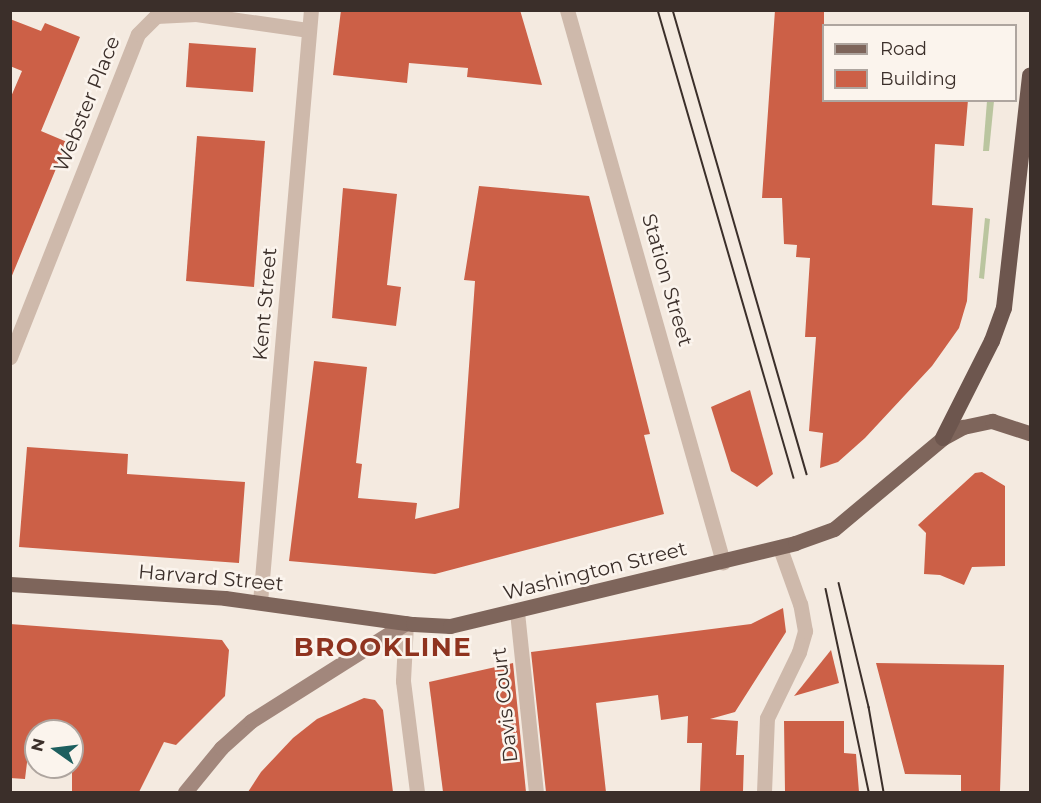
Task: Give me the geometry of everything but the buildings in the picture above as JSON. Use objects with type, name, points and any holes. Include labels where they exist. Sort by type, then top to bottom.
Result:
[{"type":"highway","points":[[943,438],[992,341],[1004,308],[1030,75]]},
{"type":"main road","name":"Washington Street","points":[[406,623],[455,625],[780,548],[834,529],[943,438],[983,421],[1030,433]]},
{"type":"main road","name":"Harvard Street","points":[[10,584],[260,602],[406,623]]},
{"type":"main road","points":[[185,792],[221,748],[251,720],[406,623]]},
{"type":"street","name":"Kent Street","points":[[260,602],[311,10]]},
{"type":"street","name":"Station Street","points":[[567,10],[723,562]]},
{"type":"street","name":"Webster Place","points":[[10,357],[118,77],[138,34],[156,16],[196,14],[309,30]]},
{"type":"street","points":[[764,792],[767,718],[799,652],[804,631],[800,604],[780,548]]},
{"type":"street","name":"Davis Court","points":[[517,612],[536,792]]},
{"type":"street","points":[[406,623],[403,681],[417,792]]},
{"type":"green space","points":[[987,102],[994,102],[989,151],[983,151]]},
{"type":"green space","points":[[985,218],[990,219],[984,279],[979,278]]},
{"type":"tram line","points":[[658,10],[794,478]]},
{"type":"tram line","points":[[673,10],[807,474]]},
{"type":"tram line","points":[[839,583],[869,707],[884,792]]},
{"type":"tram line","points":[[826,589],[869,792]]},
{"type":"district","name":"BROOKLINE","points":[[383,648]]}]
